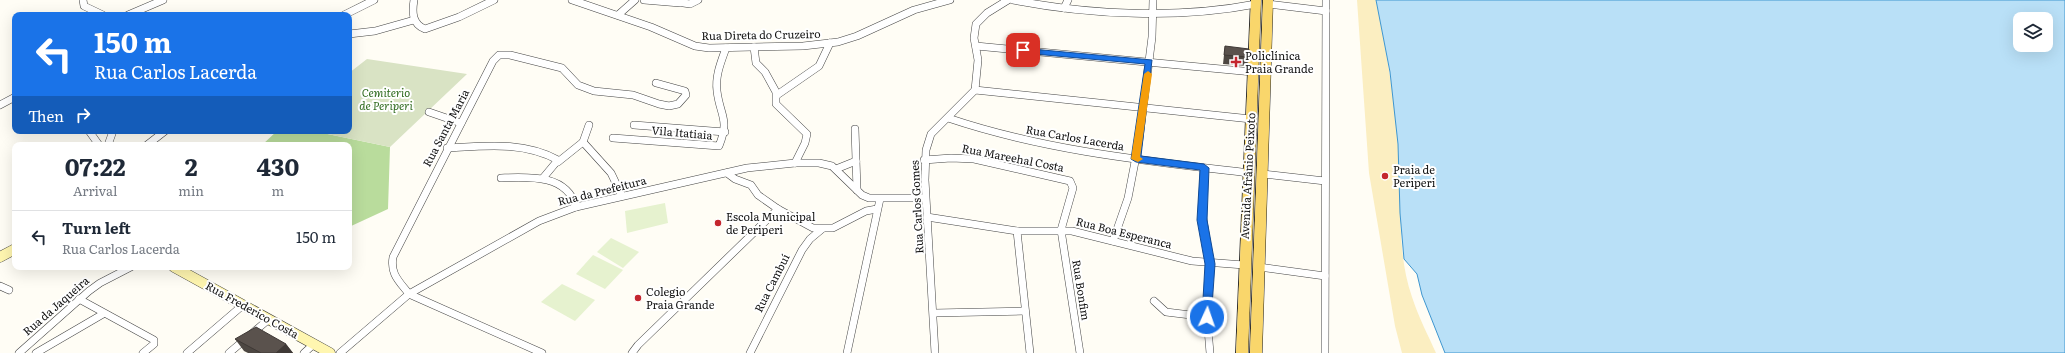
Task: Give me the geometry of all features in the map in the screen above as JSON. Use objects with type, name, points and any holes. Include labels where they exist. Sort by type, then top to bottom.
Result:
[{"type":"main road","name":"Avenida Afrânio Peixoto","points":[[1242,353],[1244,265],[1256,2]]},
{"type":"main road","name":"Avenida Afrânio Peixoto","points":[[1256,353],[1268,2]]},
{"type":"main road","points":[[0,257],[12,251]]},
{"type":"main road","name":"Rua Frederico Costa","points":[[179,270],[330,353]]},
{"type":"street","points":[[83,0],[84,6],[96,12]]},
{"type":"street","points":[[136,12],[163,0]]},
{"type":"street","points":[[350,12],[374,0]]},
{"type":"street","points":[[414,0],[412,10],[414,20],[422,28],[430,28],[465,14],[494,0]]},
{"type":"street","name":"Rua Direta do Cruzeiro","points":[[572,0],[618,15],[695,46],[726,48],[803,46],[830,43],[857,36],[914,10],[950,0]]},
{"type":"street","points":[[618,15],[635,0]]},
{"type":"street","points":[[644,0],[692,4],[698,0]]},
{"type":"street","points":[[1008,0],[987,13],[976,24],[974,38],[978,60],[975,90],[1251,119]]},
{"type":"street","points":[[1013,0],[1064,8],[1194,14],[1256,2]]},
{"type":"street","points":[[1064,8],[1068,0]]},
{"type":"street","points":[[1113,241],[1128,198],[1136,159],[1149,62],[1154,13],[1153,0]]},
{"type":"street","points":[[1325,353],[1324,181],[1326,0]]},
{"type":"street","points":[[1268,2],[1326,11]]},
{"type":"street","points":[[352,34],[376,31],[414,20]]},
{"type":"street","points":[[777,96],[819,66],[830,43]]},
{"type":"street","points":[[976,46],[1253,72]]},
{"type":"street","points":[[754,47],[754,58],[756,63],[765,72],[777,96],[776,104],[807,134],[806,143],[795,163]]},
{"type":"street","name":"Vila Itatiaia","points":[[613,138],[716,147],[720,145],[727,123],[717,91],[717,78],[726,48]]},
{"type":"street","name":"Rua Santa Maria","points":[[542,353],[409,294],[395,276],[391,268],[393,257],[447,148],[493,61],[499,56],[510,56],[562,68],[567,71],[576,84],[595,91],[631,95],[652,102],[670,105],[678,104],[686,95],[685,91],[656,83]]},
{"type":"street","name":"Rua Carlos Gomes","points":[[935,353],[934,313],[928,217],[925,198],[924,160],[932,134],[975,90]]},
{"type":"street","points":[[0,105],[12,99]]},
{"type":"street","points":[[429,112],[461,123]]},
{"type":"street","name":"Rua Carlos Lacerda","points":[[948,118],[977,129],[1020,140],[1079,151],[1249,173]]},
{"type":"street","points":[[543,178],[558,162],[583,142],[589,125]]},
{"type":"street","points":[[634,125],[725,132]]},
{"type":"street","points":[[855,129],[857,190]]},
{"type":"street","points":[[151,142],[161,134]]},
{"type":"street","points":[[583,142],[612,173],[622,196]]},
{"type":"street","points":[[447,148],[518,147],[544,154],[557,159],[558,162]]},
{"type":"street","name":"Rua Mareehal Costa","points":[[924,160],[951,158],[974,159],[1070,180],[1073,188],[1061,230]]},
{"type":"street","points":[[836,169],[845,164],[856,161]]},
{"type":"street","name":"Rua da Prefeitura","points":[[340,353],[409,294],[539,221],[576,207],[759,166],[795,163],[819,163],[836,169],[865,197],[880,199],[925,198]]},
{"type":"street","points":[[1204,168],[1202,220],[1210,264],[1207,317],[1210,353]]},
{"type":"street","points":[[727,173],[735,179],[751,185],[758,195],[778,209],[813,228],[833,228],[866,211],[877,209]]},
{"type":"street","points":[[1263,174],[1324,181]]},
{"type":"street","points":[[501,178],[543,178],[569,191],[576,207]]},
{"type":"street","points":[[847,353],[880,199]]},
{"type":"street","points":[[632,353],[638,345],[778,209]]},
{"type":"street","name":"Rua Boa Esperanca","points":[[928,217],[1017,231],[1072,231],[1175,257],[1210,264],[1244,265]]},
{"type":"street","name":"Rua Cambuí","points":[[750,353],[802,250],[810,239],[822,229]]},
{"type":"street","name":"Rua Bonfim","points":[[1061,230],[1080,353]]},
{"type":"street","points":[[1017,231],[1030,353]]},
{"type":"street","points":[[1259,267],[1325,276]]},
{"type":"street","name":"Rua da Jaqueira","points":[[19,353],[100,283],[125,270]]},
{"type":"street","points":[[0,286],[9,290]]},
{"type":"street","points":[[79,300],[102,314],[154,340],[154,344],[144,353]]},
{"type":"street","points":[[1154,301],[1166,312],[1207,317]]},
{"type":"street","points":[[187,353],[243,305]]},
{"type":"street","points":[[934,313],[1025,311]]},
{"type":"street","points":[[36,353],[102,314]]},
{"type":"street","points":[[229,353],[269,319]]},
{"type":"street","points":[[304,353],[314,344]]},
{"type":"green space","name":"Cemiterio de Periperi","points":[[367,59],[467,74],[390,147],[327,134],[352,134],[352,71]]},
{"type":"green space","points":[[274,134],[327,134],[390,147],[388,209],[352,226],[352,142],[265,142]]},
{"type":"green space","points":[[665,203],[668,223],[627,233],[625,211]]},
{"type":"green space","points":[[611,238],[639,252],[623,268],[597,252]]},
{"type":"green space","points":[[593,255],[623,270],[605,289],[576,274]]},
{"type":"green space","points":[[562,284],[595,300],[575,321],[541,302]]},
{"type":"sand","name":"Praia de Periperi","points":[[1357,0],[1376,0],[1389,71],[1396,126],[1403,260],[1414,304],[1436,353],[1402,353],[1395,326],[1369,173]]},
{"type":"water","points":[[1376,0],[2065,0],[2065,353],[1445,353],[1422,295],[1417,274],[1404,259],[1400,213],[1398,144],[1390,72]]},
{"type":"building","points":[[1225,46],[1249,49],[1248,57],[1224,55]]},
{"type":"building","points":[[256,327],[286,344],[276,353],[261,353],[235,339]]},
{"type":"slow traffic","points":[[1138,159],[1136,159],[1148,74]]},
{"type":"place","name":"Policlínica Praia Grande","points":[[1236,62]]},
{"type":"place","name":"Praia de Periperi","points":[[1385,176]]},
{"type":"place","name":"Escola Municipal de Periperi","points":[[718,223]]},
{"type":"place","name":"Colegio Praia Grande","points":[[638,298]]},
{"type":"route","points":[[1023,50],[1149,62],[1136,159],[1204,168],[1202,220],[1210,264],[1207,317]]}]
